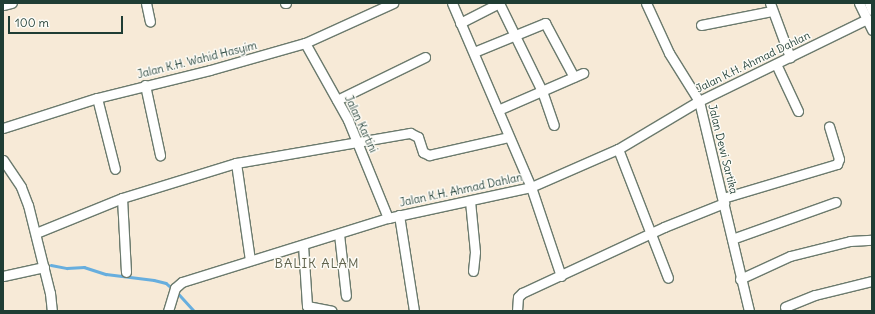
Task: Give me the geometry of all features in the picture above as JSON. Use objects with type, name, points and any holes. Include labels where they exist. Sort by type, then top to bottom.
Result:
[{"type":"street","points":[[3,5],[12,3]]},
{"type":"street","points":[[146,3],[150,22]]},
{"type":"street","name":"Jalan K.H. Wahid Hasyim","points":[[3,128],[97,98],[210,70],[305,43],[393,3]]},
{"type":"street","points":[[452,3],[474,52],[508,137],[531,187],[561,276]]},
{"type":"street","points":[[460,23],[499,3],[542,91],[554,124]]},
{"type":"street","name":"Jalan Dewi Sartika","points":[[646,3],[669,53],[700,101],[724,201],[740,279],[749,311]]},
{"type":"street","points":[[860,3],[872,30]]},
{"type":"street","points":[[869,3],[872,10]]},
{"type":"street","points":[[701,25],[771,7],[790,57]]},
{"type":"street","name":"Jalan K.H. Ahmad Dahlan","points":[[168,311],[173,292],[182,282],[419,209],[470,201],[531,187],[618,149],[700,101],[867,19]]},
{"type":"street","points":[[474,52],[542,23],[547,24],[574,77]]},
{"type":"street","name":"Jalan Kartini","points":[[305,43],[337,100],[388,218]]},
{"type":"street","points":[[337,100],[425,57]]},
{"type":"street","points":[[776,64],[798,111]]},
{"type":"street","points":[[498,110],[583,73]]},
{"type":"street","points":[[145,85],[160,155]]},
{"type":"street","points":[[97,98],[115,169]]},
{"type":"street","points":[[517,311],[520,294],[652,233],[724,201],[837,164],[839,159],[829,127]]},
{"type":"street","points":[[36,233],[122,198],[236,163],[356,141],[410,133],[418,137],[423,152],[429,155],[508,137]]},
{"type":"street","points":[[618,149],[652,233],[668,278]]},
{"type":"street","points":[[3,160],[21,187],[36,233],[52,311]]},
{"type":"street","points":[[236,163],[250,260]]},
{"type":"street","points":[[122,198],[126,272]]},
{"type":"street","points":[[470,201],[474,245],[473,270]]},
{"type":"street","points":[[732,239],[836,202]]},
{"type":"street","points":[[399,215],[414,311]]},
{"type":"street","points":[[339,234],[346,296]]},
{"type":"street","points":[[740,279],[790,256],[850,241],[872,240]]},
{"type":"street","points":[[303,245],[307,309],[332,311]]},
{"type":"street","points":[[3,276],[44,267]]},
{"type":"street","points":[[785,307],[815,295],[872,281]]},
{"type":"waterway","points":[[51,265],[67,268],[84,267],[106,274],[154,280],[166,283],[173,289]]},
{"type":"waterway","points":[[177,292],[194,311]]},
{"type":"district","name":"BALIK ALAM","points":[[317,264]]}]
